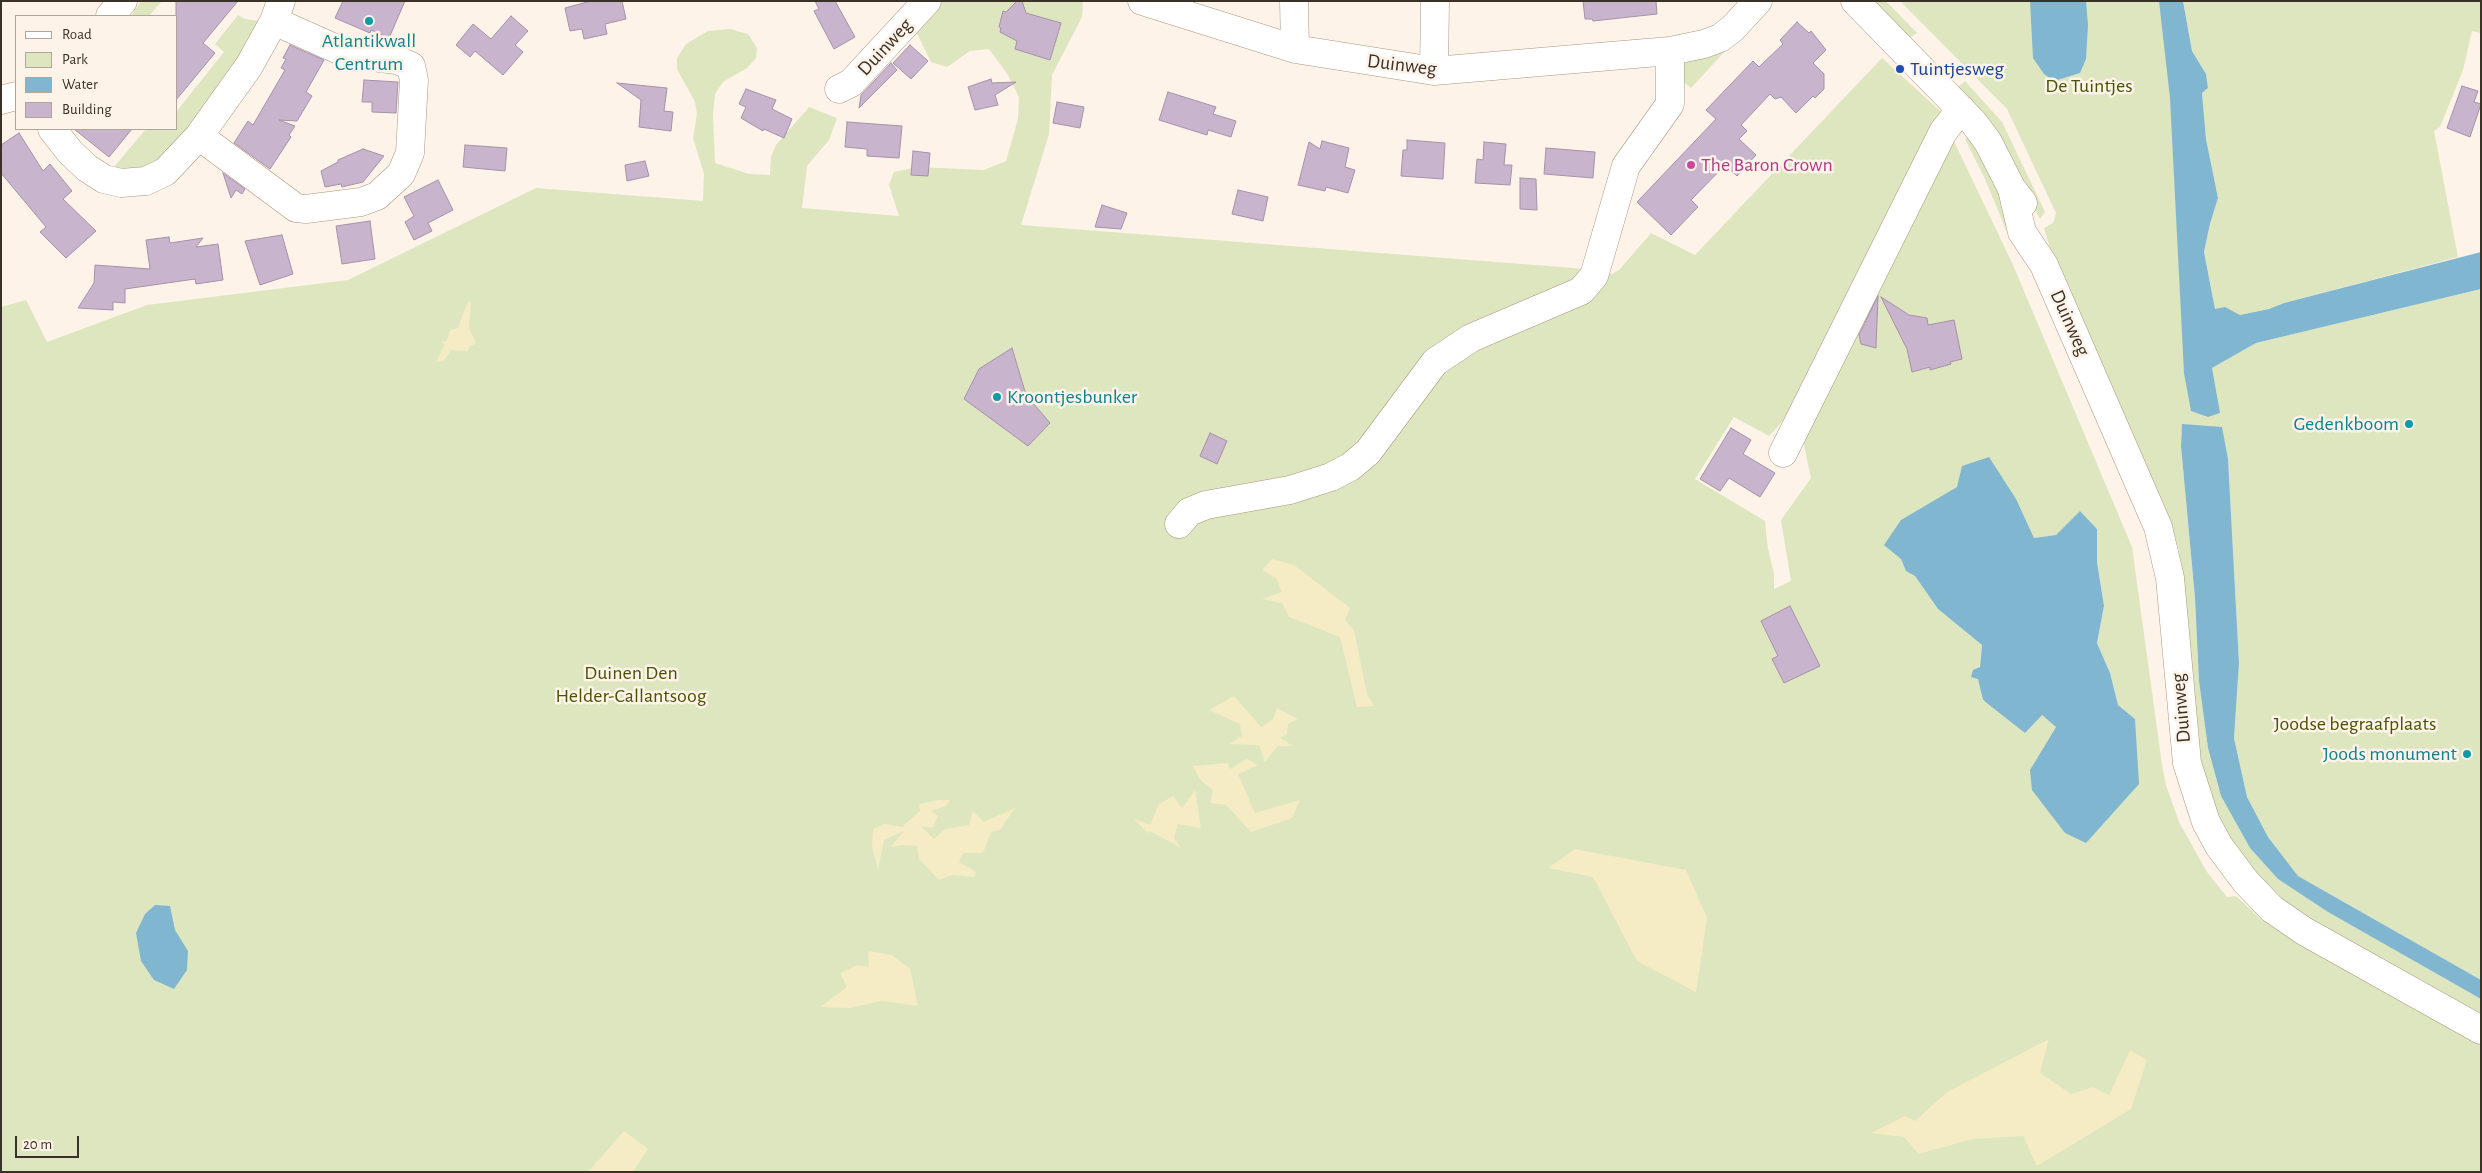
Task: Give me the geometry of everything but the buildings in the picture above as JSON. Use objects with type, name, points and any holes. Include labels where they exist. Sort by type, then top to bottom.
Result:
[{"type":"street","points":[[111,15],[123,1]]},
{"type":"street","name":"Duinweg","points":[[839,89],[851,83],[928,1]]},
{"type":"street","points":[[1294,1],[1294,48]]},
{"type":"street","points":[[1434,71],[1435,1]]},
{"type":"street","name":"Duinweg","points":[[1146,2],[1294,48],[1434,71],[1670,51],[1720,38],[1732,29],[1758,1]]},
{"type":"street","name":"Duinweg","points":[[1855,1],[1961,109],[1988,142],[2012,189],[2032,216],[2040,234],[2044,265],[2150,506],[2165,549],[2170,578],[2187,763],[2206,822],[2231,863],[2257,895],[2316,948],[2481,1030]]},
{"type":"street","points":[[53,130],[70,152],[87,168],[104,179],[121,183],[146,181],[165,172],[199,136],[249,66],[278,11],[348,54],[397,60],[411,66],[414,80],[410,153],[401,174],[377,196],[360,202],[306,209],[296,208],[199,136]]},
{"type":"street","points":[[1179,524],[1189,512],[1206,505],[1290,490],[1331,477],[1350,467],[1368,452],[1435,362],[1471,338],[1581,291],[1594,276],[1626,166],[1670,104],[1670,51]]},
{"type":"street","points":[[1,100],[15,96]]},
{"type":"street","points":[[1782,453],[1943,132],[1961,109]]},
{"type":"green space","points":[[141,1],[162,1],[150,15],[132,15]]},
{"type":"green space","name":"Duinen Den Helder-Callantsoog","points":[[935,1],[1083,1],[1082,17],[1052,75],[1049,134],[1021,225],[1586,269],[1612,274],[1619,270],[1651,233],[1695,255],[1882,58],[1948,118],[1787,416],[1769,436],[1734,417],[1695,479],[1765,521],[1768,549],[1774,574],[1774,589],[1791,581],[1781,520],[1811,478],[1802,436],[1951,135],[2013,265],[2132,547],[2162,765],[2166,785],[2179,822],[2207,872],[2227,897],[2236,896],[2262,920],[2301,944],[2481,1042],[2481,1172],[1,1172],[1,307],[26,300],[47,342],[147,305],[348,280],[536,188],[703,201],[704,174],[693,138],[697,114],[695,102],[677,69],[677,58],[686,44],[708,31],[730,29],[748,34],[757,48],[756,58],[747,68],[723,82],[715,94],[713,115],[715,163],[749,174],[770,175],[771,157],[776,145],[809,107],[837,118],[829,140],[807,166],[802,208],[899,216],[889,185],[894,172],[917,167],[984,170],[1006,161],[1018,119],[1019,97],[1008,75],[989,49],[970,51],[947,67],[931,62],[912,23]],"holes":[[[1957,487],[2015,499],[2034,538],[2056,535],[2080,511],[2097,529],[2097,562],[2104,606],[2097,643],[2110,673],[2118,705],[2135,719],[2030,770],[2056,727],[2042,715],[1983,701],[1978,679],[1982,645],[1938,609],[1915,576],[1906,570],[1901,559],[1932,504]]]},
{"type":"green space","points":[[1871,1],[1886,1],[1917,33],[1908,39]]},
{"type":"green space","points":[[1900,1],[2165,1],[2212,368],[2256,343],[2481,289],[2481,980],[2298,876],[2268,837],[2247,797],[2234,738],[2239,663],[2228,459],[2182,426],[2181,446],[2195,598],[2199,681],[2208,748],[2221,796],[2250,848],[2278,879],[2328,912],[2481,999],[2481,1016],[2319,926],[2286,904],[2254,875],[2230,842],[2211,805],[2194,735],[2179,549],[2164,504],[2129,437],[2049,245],[2044,228],[2053,223],[2056,213],[2007,109]]},
{"type":"green space","points":[[2183,1],[2481,1],[2481,33],[2472,31],[2463,70],[2440,127],[2434,131],[2458,257],[2284,303],[2269,309],[2240,315],[2225,308],[2215,310],[2204,252],[2218,198],[2206,139],[2202,93],[2208,88],[2206,74],[2192,51]]},
{"type":"green space","points":[[238,15],[245,19],[260,21],[217,95],[152,168],[108,174],[145,130],[178,130],[178,110],[224,52],[215,44]]},
{"type":"green space","points":[[1727,49],[1691,88],[1681,80],[1681,67],[1686,59]]},
{"type":"green space","points":[[1965,81],[2002,122],[2045,212],[2040,219],[2004,149],[1957,88]]},
{"type":"green space","points":[[1968,138],[1986,162],[2015,229],[2007,232],[1985,179],[1965,139]]},
{"type":"sand","points":[[468,301],[471,303],[469,328],[476,343],[469,347],[468,351],[451,350],[444,361],[436,362],[445,344],[440,342],[447,341],[450,330],[458,328]]},
{"type":"sand","points":[[1272,559],[1294,565],[1350,608],[1345,620],[1354,630],[1367,694],[1374,706],[1357,707],[1340,637],[1289,617],[1282,603],[1262,599],[1282,592],[1276,578],[1262,570]]},
{"type":"sand","points":[[1234,696],[1261,727],[1273,719],[1277,708],[1298,719],[1288,724],[1287,734],[1280,738],[1293,746],[1278,746],[1265,762],[1259,745],[1229,744],[1242,736],[1240,724],[1209,710]]},
{"type":"sand","points":[[1247,759],[1258,765],[1238,774],[1255,813],[1300,800],[1292,818],[1251,832],[1226,805],[1210,803],[1213,790],[1201,781],[1193,766],[1228,763],[1230,769]]},
{"type":"sand","points":[[1195,790],[1201,828],[1178,824],[1174,838],[1181,848],[1150,831],[1148,833],[1133,818],[1150,825],[1159,804],[1173,796],[1182,808]]},
{"type":"sand","points":[[950,800],[946,806],[931,811],[938,816],[933,828],[921,826],[934,839],[945,829],[969,825],[973,811],[984,822],[1015,808],[1000,830],[991,832],[983,853],[963,853],[959,862],[976,872],[975,877],[952,875],[939,880],[919,859],[917,846],[902,845],[890,847],[904,831],[884,840],[878,870],[872,847],[873,829],[884,824],[902,827],[920,811],[919,804]]},
{"type":"sand","points":[[1575,849],[1686,870],[1707,918],[1696,992],[1637,961],[1593,877],[1548,868]]},
{"type":"sand","points":[[868,951],[892,955],[910,969],[918,1006],[881,1001],[850,1008],[820,1007],[847,987],[840,973],[857,965],[869,967]]},
{"type":"sand","points":[[2049,1039],[2040,1073],[2071,1094],[2093,1087],[2109,1095],[2130,1050],[2147,1060],[2131,1109],[2037,1166],[2023,1136],[1972,1139],[1919,1154],[1904,1137],[1871,1133],[1905,1116],[1915,1121],[1947,1092]]},
{"type":"sand","points":[[624,1131],[648,1149],[633,1172],[588,1172]]},
{"type":"water","points":[[2030,1],[2086,1],[2088,25],[2086,59],[2080,73],[2054,81],[2044,74],[2033,58]]},
{"type":"water","points":[[2159,1],[2183,1],[2192,51],[2206,74],[2208,88],[2202,93],[2206,139],[2218,198],[2204,252],[2215,309],[2225,307],[2240,315],[2269,309],[2284,303],[2481,252],[2481,289],[2256,343],[2212,368],[2220,413],[2208,417],[2191,411],[2184,373],[2170,98]]},
{"type":"water","points":[[2182,424],[2222,427],[2228,459],[2239,663],[2234,738],[2247,797],[2268,837],[2298,876],[2481,980],[2481,999],[2328,912],[2278,879],[2250,848],[2221,796],[2208,748],[2199,681],[2195,598],[2181,446]]},
{"type":"water","points":[[1989,457],[2016,499],[2034,538],[2056,535],[2080,511],[2097,529],[2097,562],[2104,606],[2097,643],[2110,673],[2118,705],[2135,719],[2139,784],[2086,843],[2065,833],[2032,790],[2030,770],[2056,727],[2042,715],[2025,733],[1983,700],[1978,679],[1971,677],[1973,670],[1980,667],[1982,645],[1938,609],[1915,576],[1906,571],[1901,559],[1884,545],[1901,520],[1957,487],[1962,466]]},
{"type":"water","points":[[155,905],[170,906],[175,930],[188,951],[187,970],[174,989],[154,980],[141,961],[136,933],[145,914]]},
{"type":"place","name":"Atlantikwall Centrum","points":[[369,21]]},
{"type":"place","name":"Tuintjesweg","points":[[1900,69]]},
{"type":"place","name":"The Baron Crown","points":[[1691,165]]},
{"type":"place","name":"Kroontjesbunker","points":[[997,397]]},
{"type":"place","name":"Gedenkboom","points":[[2409,424]]},
{"type":"place","name":"Joods monument","points":[[2467,754]]},
{"type":"park label","name":"De Tuintjes","points":[[2089,86]]},
{"type":"park label","name":"Joodse begraafplaats","points":[[2355,724]]}]
